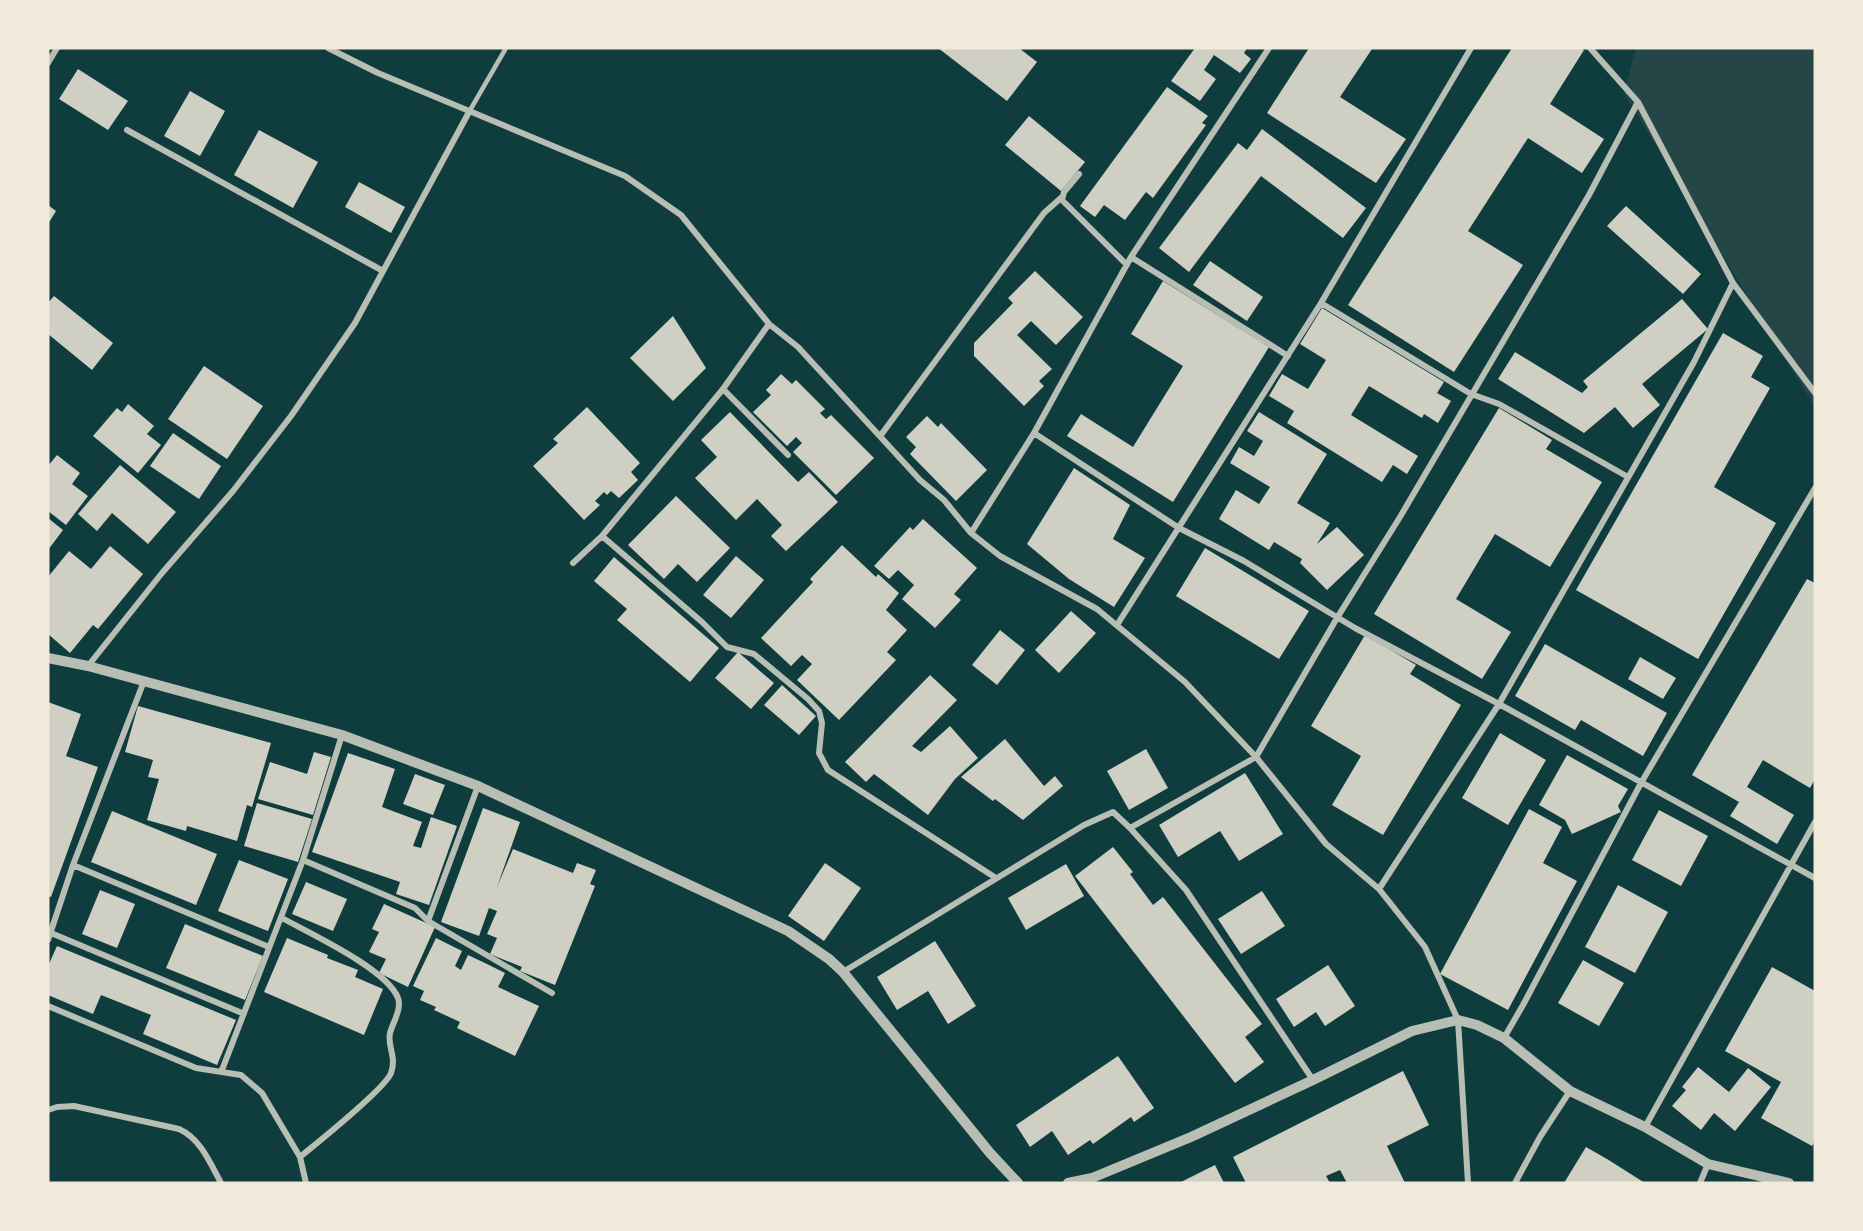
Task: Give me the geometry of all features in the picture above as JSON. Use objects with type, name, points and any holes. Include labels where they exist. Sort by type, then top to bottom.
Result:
[{"type":"street","points":[[48,63],[57,48]]},
{"type":"street","points":[[328,48],[378,73],[625,176],[681,214],[769,324],[798,347],[920,480],[944,500],[971,533],[1000,556],[1097,609],[1185,682],[1256,757],[1326,844],[1378,889],[1425,947],[1458,1020],[1468,1183]]},
{"type":"street","points":[[971,533],[1034,433],[1131,257],[1269,48]]},
{"type":"street","points":[[1117,625],[1321,303],[1471,48]]},
{"type":"street","points":[[1590,48],[1638,102],[1733,283],[1815,393]]},
{"type":"street","points":[[1130,828],[1256,757],[1589,195],[1638,102]]},
{"type":"street","points":[[88,666],[162,573],[233,491],[291,416],[355,323],[469,112]]},
{"type":"street","points":[[127,130],[383,271]]},
{"type":"street","points":[[881,435],[1044,213],[1062,197],[1079,174]]},
{"type":"street","points":[[1062,197],[1062,200],[1127,265]]},
{"type":"street","points":[[1131,257],[1288,356]]},
{"type":"street","points":[[1378,889],[1500,704],[1695,362],[1733,283]]},
{"type":"street","points":[[1321,303],[1471,394],[1499,404],[1628,477]]},
{"type":"street","points":[[573,563],[602,536],[723,389],[769,324]]},
{"type":"street","points":[[723,389],[788,455]]},
{"type":"street","points":[[1034,433],[1179,528],[1244,561],[1337,618],[1500,704],[1815,878]]},
{"type":"street","points":[[1504,1038],[1641,783],[1815,488]]},
{"type":"street","points":[[602,536],[702,622],[727,647],[754,654],[808,699],[819,711],[822,723],[819,753],[828,770],[996,878]]},
{"type":"street","points":[[48,658],[88,666],[342,735],[478,786],[788,931],[829,959],[843,972],[990,1153],[1018,1183]]},
{"type":"street","points":[[48,940],[73,865],[144,681]]},
{"type":"street","points":[[222,1070],[242,1013],[282,918],[303,860],[342,735]]},
{"type":"street","points":[[428,921],[478,786]]},
{"type":"street","points":[[843,972],[1084,825],[1113,812],[1186,890],[1313,1080]]},
{"type":"street","points":[[1645,1127],[1815,822]]},
{"type":"street","points":[[303,860],[415,908],[428,921],[552,993]]},
{"type":"street","points":[[73,865],[269,947]]},
{"type":"street","points":[[282,918],[371,968],[390,986],[398,999],[397,1016],[390,1035],[394,1059],[390,1076],[300,1157]]},
{"type":"street","points":[[51,933],[242,1013]]},
{"type":"street","points":[[48,1006],[196,1068],[222,1070],[241,1075],[262,1093],[300,1157],[306,1183]]},
{"type":"street","points":[[1068,1183],[1092,1178],[1191,1137],[1412,1031],[1458,1020],[1504,1038],[1570,1091],[1645,1127],[1708,1164],[1789,1183]]},
{"type":"street","points":[[1515,1183],[1540,1137],[1570,1091]]},
{"type":"street","points":[[48,1110],[57,1107],[74,1107],[179,1129],[201,1147],[221,1183]]},
{"type":"street","points":[[1700,1183],[1708,1164]]},
{"type":"lane","points":[[469,112],[506,48]]},
{"type":"shaded area","points":[[1636,48],[1815,48],[1815,407],[1624,93]]},
{"type":"building","points":[[938,48],[1019,48],[1037,62],[1007,101]]},
{"type":"building","points":[[1195,48],[1247,48],[1244,53],[1251,59],[1240,73],[1214,55],[1204,70],[1216,79],[1200,101],[1171,81]]},
{"type":"building","points":[[1309,48],[1372,49],[1340,97],[1406,139],[1376,183],[1267,113]]},
{"type":"building","points":[[1512,48],[1580,48],[1584,50],[1550,104],[1604,139],[1582,173],[1528,138],[1468,231],[1523,265],[1454,372],[1348,305]]},
{"type":"building","points":[[78,69],[128,101],[108,130],[59,99]]},
{"type":"building","points":[[1167,87],[1208,116],[1202,123],[1206,125],[1153,198],[1146,192],[1125,220],[1104,205],[1095,217],[1080,206]]},
{"type":"building","points":[[190,91],[225,111],[200,156],[164,136]]},
{"type":"building","points":[[1029,116],[1085,162],[1061,191],[1005,145]]},
{"type":"building","points":[[1262,129],[1366,208],[1343,238],[1261,176],[1189,272],[1159,248],[1238,143],[1247,150]]},
{"type":"building","points":[[259,130],[318,162],[293,208],[234,175]]},
{"type":"building","points":[[359,182],[405,207],[391,233],[345,207]]},
{"type":"building","points":[[48,205],[56,211],[48,224]]},
{"type":"building","points":[[1626,206],[1701,274],[1683,294],[1607,226]]},
{"type":"building","points":[[1210,261],[1263,297],[1247,321],[1193,285]]},
{"type":"building","points":[[1035,271],[1083,317],[1056,345],[1031,321],[1017,335],[1052,369],[1039,381],[1044,386],[1024,406],[974,356],[974,343],[1013,303],[1008,298]]},
{"type":"building","points":[[1163,281],[1269,347],[1173,502],[1067,436],[1081,414],[1133,447],[1183,366],[1131,334]]},
{"type":"building","points":[[54,296],[113,343],[92,370],[48,334],[48,303]]},
{"type":"building","points":[[1682,299],[1708,329],[1642,384],[1660,405],[1633,428],[1615,407],[1584,433],[1498,379],[1515,352],[1582,393],[1588,387],[1583,381]]},
{"type":"building","points":[[1322,308],[1444,382],[1437,393],[1451,401],[1438,423],[1424,414],[1422,418],[1369,386],[1351,415],[1418,456],[1407,474],[1393,465],[1382,482],[1287,423],[1294,411],[1269,396],[1282,374],[1308,389],[1326,360],[1300,344]]},
{"type":"building","points":[[673,316],[706,368],[673,401],[630,358]]},
{"type":"building","points":[[1723,333],[1763,356],[1751,377],[1770,388],[1714,487],[1776,523],[1698,659],[1576,590]]},
{"type":"building","points":[[204,366],[263,406],[227,459],[168,419]]},
{"type":"building","points":[[781,374],[792,384],[796,380],[825,409],[820,413],[826,419],[831,415],[874,458],[836,495],[793,452],[802,443],[796,437],[787,446],[753,412],[771,395],[766,390]]},
{"type":"building","points":[[128,404],[154,426],[147,434],[161,445],[138,473],[93,436],[117,408],[122,412]]},
{"type":"building","points":[[587,407],[640,463],[631,472],[638,480],[619,498],[611,491],[607,495],[604,492],[595,501],[600,505],[584,520],[533,466],[558,443],[553,439]]},
{"type":"building","points":[[1499,408],[1552,440],[1546,449],[1602,482],[1550,567],[1495,534],[1484,552],[1456,599],[1511,632],[1482,679],[1374,614]]},
{"type":"building","points":[[730,412],[798,482],[809,472],[838,502],[786,551],[771,536],[782,525],[757,499],[736,520],[695,478],[717,457],[701,440]]},
{"type":"building","points":[[1259,412],[1327,454],[1297,503],[1330,523],[1317,544],[1337,527],[1364,555],[1327,590],[1300,563],[1302,559],[1274,542],[1269,550],[1219,519],[1236,490],[1259,504],[1270,487],[1230,463],[1239,447],[1254,456],[1263,441],[1247,431]]},
{"type":"building","points":[[927,416],[938,427],[941,423],[987,470],[956,501],[910,454],[916,447],[906,437]]},
{"type":"building","points":[[173,433],[221,466],[199,499],[150,466]]},
{"type":"building","points":[[57,455],[80,473],[72,484],[88,496],[66,525],[48,511],[48,466]]},
{"type":"building","points":[[120,465],[176,512],[148,544],[112,513],[97,531],[78,514]]},
{"type":"building","points":[[1074,468],[1130,505],[1113,539],[1145,558],[1114,607],[1069,579],[1027,544]]},
{"type":"building","points":[[676,496],[730,548],[697,582],[678,564],[664,579],[628,545]]},
{"type":"building","points":[[48,518],[63,530],[48,550]]},
{"type":"building","points":[[923,519],[977,568],[954,594],[961,600],[935,628],[902,599],[914,585],[898,570],[889,579],[874,566],[910,527],[913,530]]},
{"type":"building","points":[[842,545],[876,577],[878,574],[899,593],[886,610],[907,630],[887,652],[896,660],[839,720],[797,680],[812,664],[802,655],[791,666],[761,638],[813,582],[810,579]]},
{"type":"building","points":[[110,546],[143,574],[98,629],[93,625],[70,653],[48,634],[48,577],[69,551],[91,569]]},
{"type":"building","points":[[1205,548],[1309,611],[1279,659],[1176,596]]},
{"type":"building","points":[[736,556],[764,580],[731,618],[703,595]]},
{"type":"building","points":[[614,557],[719,648],[690,682],[617,620],[627,609],[594,581]]},
{"type":"building","points":[[1807,579],[1815,583],[1815,779],[1810,788],[1763,760],[1747,787],[1794,815],[1777,844],[1730,816],[1739,802],[1692,775]]},
{"type":"building","points":[[1071,611],[1096,633],[1059,673],[1035,650]]},
{"type":"building","points":[[1000,630],[1025,650],[997,685],[972,665]]},
{"type":"building","points":[[1365,635],[1416,665],[1410,674],[1461,705],[1383,835],[1332,805],[1361,756],[1311,726]]},
{"type":"building","points":[[1545,644],[1667,713],[1643,756],[1581,720],[1575,730],[1515,696]]},
{"type":"building","points":[[738,652],[774,683],[751,709],[715,678]]},
{"type":"building","points":[[1640,657],[1676,678],[1663,699],[1628,679]]},
{"type":"building","points":[[930,675],[957,700],[912,746],[921,752],[950,726],[978,758],[955,779],[928,815],[874,774],[866,782],[845,762]]},
{"type":"building","points":[[782,685],[816,716],[799,735],[764,705]]},
{"type":"building","points":[[48,702],[81,714],[66,756],[98,767],[51,897],[48,896]]},
{"type":"building","points":[[138,706],[271,743],[252,807],[247,805],[237,841],[187,826],[186,831],[147,820],[159,779],[148,777],[153,760],[125,752]]},
{"type":"building","points":[[1500,733],[1546,760],[1508,825],[1462,798]]},
{"type":"building","points":[[1005,739],[1044,786],[1055,776],[1063,786],[1023,820],[961,777]]},
{"type":"building","points":[[1146,749],[1168,788],[1129,810],[1107,771]]},
{"type":"building","points":[[314,752],[331,757],[313,815],[258,799],[270,762],[307,774]]},
{"type":"building","points":[[348,753],[395,769],[382,807],[422,822],[413,846],[421,848],[431,817],[457,826],[429,905],[396,894],[400,882],[312,852]]},
{"type":"building","points":[[1567,755],[1628,789],[1618,806],[1621,812],[1572,834],[1565,820],[1539,805]]},
{"type":"building","points":[[1245,773],[1283,834],[1239,861],[1220,831],[1178,857],[1159,825]]},
{"type":"building","points":[[415,774],[445,785],[433,815],[403,804]]},
{"type":"building","points":[[257,803],[312,819],[298,862],[244,846]]},
{"type":"building","points":[[483,808],[520,822],[497,887],[513,849],[573,873],[577,863],[596,870],[590,884],[595,886],[555,985],[520,971],[522,967],[490,954],[497,938],[487,934],[497,911],[489,908],[479,936],[441,922]]},
{"type":"building","points":[[1529,809],[1562,827],[1543,863],[1577,881],[1508,1010],[1440,974]]},
{"type":"building","points":[[1659,810],[1708,836],[1681,886],[1632,860]]},
{"type":"building","points":[[112,811],[217,854],[196,905],[91,862]]},
{"type":"building","points":[[1113,847],[1133,872],[1130,874],[1153,905],[1163,897],[1262,1024],[1245,1037],[1264,1062],[1235,1083],[1075,876]]},
{"type":"building","points":[[239,860],[288,879],[268,931],[218,911]]},
{"type":"building","points":[[825,863],[861,888],[824,941],[788,916]]},
{"type":"building","points":[[1066,864],[1084,896],[1026,930],[1008,898]]},
{"type":"building","points":[[306,882],[347,899],[333,931],[292,914]]},
{"type":"building","points":[[1618,885],[1668,912],[1635,973],[1585,947]]},
{"type":"building","points":[[100,890],[135,904],[117,948],[82,934]]},
{"type":"building","points":[[1262,891],[1285,926],[1241,954],[1218,919]]},
{"type":"building","points":[[384,904],[435,927],[408,987],[379,973],[386,959],[369,952],[379,932],[372,929]]},
{"type":"building","points":[[185,924],[263,956],[245,1000],[166,968]]},
{"type":"building","points":[[287,938],[358,970],[355,977],[383,989],[364,1035],[264,992]]},
{"type":"building","points":[[436,938],[462,951],[455,966],[461,970],[468,955],[505,973],[498,987],[539,1006],[515,1056],[457,1028],[460,1022],[434,1010],[436,1007],[420,1000],[424,991],[413,986]]},
{"type":"building","points":[[935,941],[976,1006],[948,1024],[928,991],[897,1010],[877,977]]},
{"type":"building","points":[[57,946],[236,1020],[217,1065],[143,1034],[151,1015],[101,995],[93,1014],[48,995],[48,966]]},
{"type":"building","points":[[1583,960],[1624,983],[1599,1026],[1558,1003]]},
{"type":"building","points":[[1328,965],[1355,1006],[1325,1026],[1316,1012],[1294,1027],[1276,999]]},
{"type":"building","points":[[1772,967],[1815,991],[1815,1141],[1812,1146],[1761,1118],[1781,1082],[1725,1051]]},
{"type":"building","points":[[1118,1056],[1154,1108],[1134,1122],[1131,1117],[1093,1144],[1090,1140],[1068,1155],[1052,1131],[1030,1147],[1016,1125]]},
{"type":"building","points":[[1698,1067],[1729,1092],[1748,1068],[1771,1087],[1735,1131],[1714,1113],[1701,1130],[1672,1106],[1686,1090],[1682,1087]]},
{"type":"building","points":[[1403,1071],[1429,1125],[1387,1146],[1405,1183],[1347,1183],[1340,1170],[1326,1176],[1330,1183],[1246,1183],[1233,1157]]},
{"type":"building","points":[[1586,1147],[1607,1159],[1645,1183],[1564,1183]]},
{"type":"building","points":[[1215,1165],[1224,1183],[1179,1183]]}]
